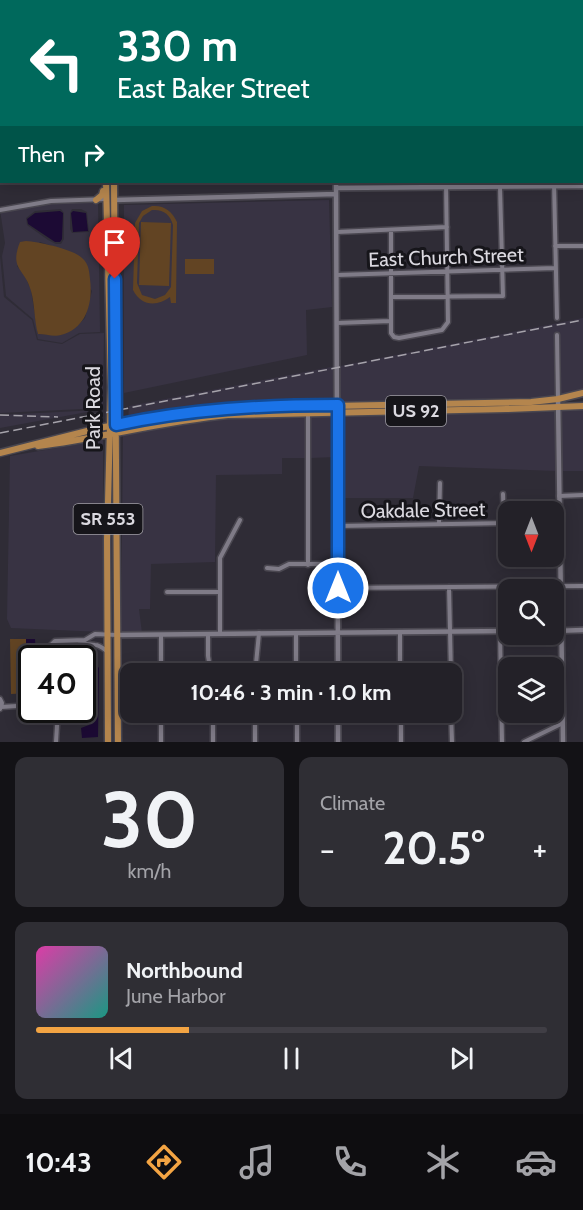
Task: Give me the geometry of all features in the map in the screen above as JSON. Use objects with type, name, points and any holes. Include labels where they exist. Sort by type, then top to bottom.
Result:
[{"type":"main road","name":"Park Road","points":[[106,183],[114,430],[107,540],[108,635]]},
{"type":"main road","points":[[106,183],[114,200]]},
{"type":"main road","points":[[96,200],[102,195],[106,183]]},
{"type":"main road","name":"Park Road","points":[[114,183],[117,635]]},
{"type":"main road","points":[[105,200],[111,209],[112,252],[115,258]]},
{"type":"main road","name":"US 92","points":[[507,406],[583,393]]},
{"type":"main road","name":"US 92","points":[[0,453],[179,415],[243,407],[583,406]]},
{"type":"main road","name":"US 92","points":[[114,430],[211,416],[308,412],[338,408]]},
{"type":"main road","name":"SR 553","points":[[108,635],[108,742]]},
{"type":"main road","name":"SR 553","points":[[117,635],[118,742]]},
{"type":"street","points":[[336,183],[338,663]]},
{"type":"street","points":[[0,210],[30,203],[336,191],[446,184],[500,187],[554,184],[583,186]]},
{"type":"street","points":[[391,230],[391,333],[394,337],[399,338],[442,330],[448,322],[446,184]]},
{"type":"street","points":[[554,184],[557,318]]},
{"type":"street","points":[[392,297],[503,296],[500,187]]},
{"type":"street","points":[[336,232],[447,227]]},
{"type":"street","points":[[555,246],[583,246]]},
{"type":"street","name":"East Church Street","points":[[337,275],[555,268]]},
{"type":"street","points":[[338,323],[390,321]]},
{"type":"street","points":[[557,335],[558,501]]},
{"type":"street","points":[[308,412],[308,564]]},
{"type":"street","points":[[439,524],[440,483]]},
{"type":"street","points":[[503,494],[504,501]]},
{"type":"street","points":[[559,496],[583,495]]},
{"type":"street","points":[[220,634],[220,558],[240,520]]},
{"type":"street","name":"Oakdale Street","points":[[339,526],[498,524]]},
{"type":"street","points":[[267,568],[279,569],[289,564],[338,564]]},
{"type":"street","points":[[564,586],[583,586]]},
{"type":"street","points":[[449,587],[451,663]]},
{"type":"street","points":[[338,588],[498,587]]},
{"type":"street","points":[[167,592],[220,592]]},
{"type":"street","points":[[564,631],[583,630]]},
{"type":"street","points":[[74,645],[86,642],[95,634],[498,631]]},
{"type":"street","points":[[400,632],[400,663]]},
{"type":"street","points":[[256,663],[259,633]]},
{"type":"street","points":[[296,633],[297,663]]},
{"type":"street","points":[[207,634],[210,663]]},
{"type":"street","points":[[161,635],[161,663]]},
{"type":"street","points":[[65,640],[66,645]]},
{"type":"street","points":[[51,645],[55,641],[65,640],[86,642],[97,645],[108,652]]},
{"type":"street","points":[[500,645],[502,742]]},
{"type":"street","points":[[0,699],[1,708],[18,706]]},
{"type":"street","points":[[56,742],[57,723]]},
{"type":"street","points":[[161,723],[161,742]]},
{"type":"street","points":[[213,723],[213,742]]},
{"type":"street","points":[[255,723],[255,742]]},
{"type":"street","points":[[297,723],[297,742]]},
{"type":"street","points":[[338,723],[338,742]]},
{"type":"street","points":[[401,723],[401,742]]},
{"type":"street","points":[[451,723],[452,742]]},
{"type":"street","points":[[524,742],[563,723],[563,742]]},
{"type":"shaded area","points":[[65,198],[98,201],[100,332],[79,333],[62,343],[38,339],[33,319],[6,296],[2,256],[5,243],[0,210],[11,206]],"holes":[[[61,209],[64,213],[64,239],[61,244],[48,240],[27,225],[26,218],[35,211]],[[72,209],[87,212],[89,232],[72,233],[70,229]],[[40,242],[61,249],[92,291],[85,318],[77,326],[61,335],[38,334],[31,290],[25,276],[17,266]]]},
{"type":"shaded area","points":[[329,200],[332,307],[306,310],[307,355],[124,393],[124,205]]},
{"type":"shaded area","points":[[152,206],[164,208],[173,215],[177,222],[176,303],[171,303],[170,297],[155,303],[145,302],[133,290],[135,223],[142,211]],"holes":[[[152,210],[166,213],[173,225],[171,287],[165,295],[155,299],[142,295],[137,283],[139,223],[143,216]]]},
{"type":"shaded area","points":[[60,211],[63,213],[60,242],[55,242],[28,224],[27,219],[35,213]]},
{"type":"shaded area","points":[[73,211],[86,213],[88,231],[73,232],[71,213]]},
{"type":"shaded area","points":[[141,222],[171,223],[169,286],[139,285]]},
{"type":"shaded area","points":[[26,241],[64,249],[78,255],[87,265],[91,288],[89,305],[82,320],[70,332],[58,336],[38,334],[31,291],[16,258],[20,242]]},
{"type":"shaded area","points":[[0,256],[4,297],[32,320],[37,340],[62,344],[80,334],[104,333],[103,408],[0,413]]},
{"type":"shaded area","points":[[185,259],[214,259],[214,274],[185,274]]},
{"type":"shaded area","points":[[583,318],[583,390],[560,397],[559,333],[555,333],[556,397],[340,403],[340,366]]},
{"type":"shaded area","points":[[336,366],[336,403],[225,406],[128,420],[129,406]]},
{"type":"shaded area","points":[[583,408],[583,471],[560,471],[560,409]]},
{"type":"shaded area","points":[[556,409],[557,471],[419,466],[413,498],[340,498],[339,414]]},
{"type":"shaded area","points":[[98,410],[0,428],[0,415]]},
{"type":"shaded area","points":[[306,414],[306,458],[282,458],[282,474],[216,475],[215,562],[151,564],[150,609],[139,609],[142,633],[121,632],[123,435],[211,418]]},
{"type":"shaded area","points":[[310,414],[335,414],[336,457],[310,458]]},
{"type":"shaded area","points":[[103,440],[103,632],[11,628],[7,619],[10,456]]},
{"type":"shaded area","points":[[10,639],[26,639],[26,645],[18,645],[18,694],[11,694]]},
{"type":"shaded area","points":[[26,639],[35,639],[35,645],[26,645]]},
{"type":"shaded area","points":[[96,664],[99,668],[98,737],[82,738],[81,728],[89,723],[96,723]]},
{"type":"railway","points":[[0,433],[583,320]]},
{"type":"railway","points":[[0,415],[58,417]]},
{"type":"route","points":[[115,279],[116,425],[225,408],[338,405],[338,588]]}]
